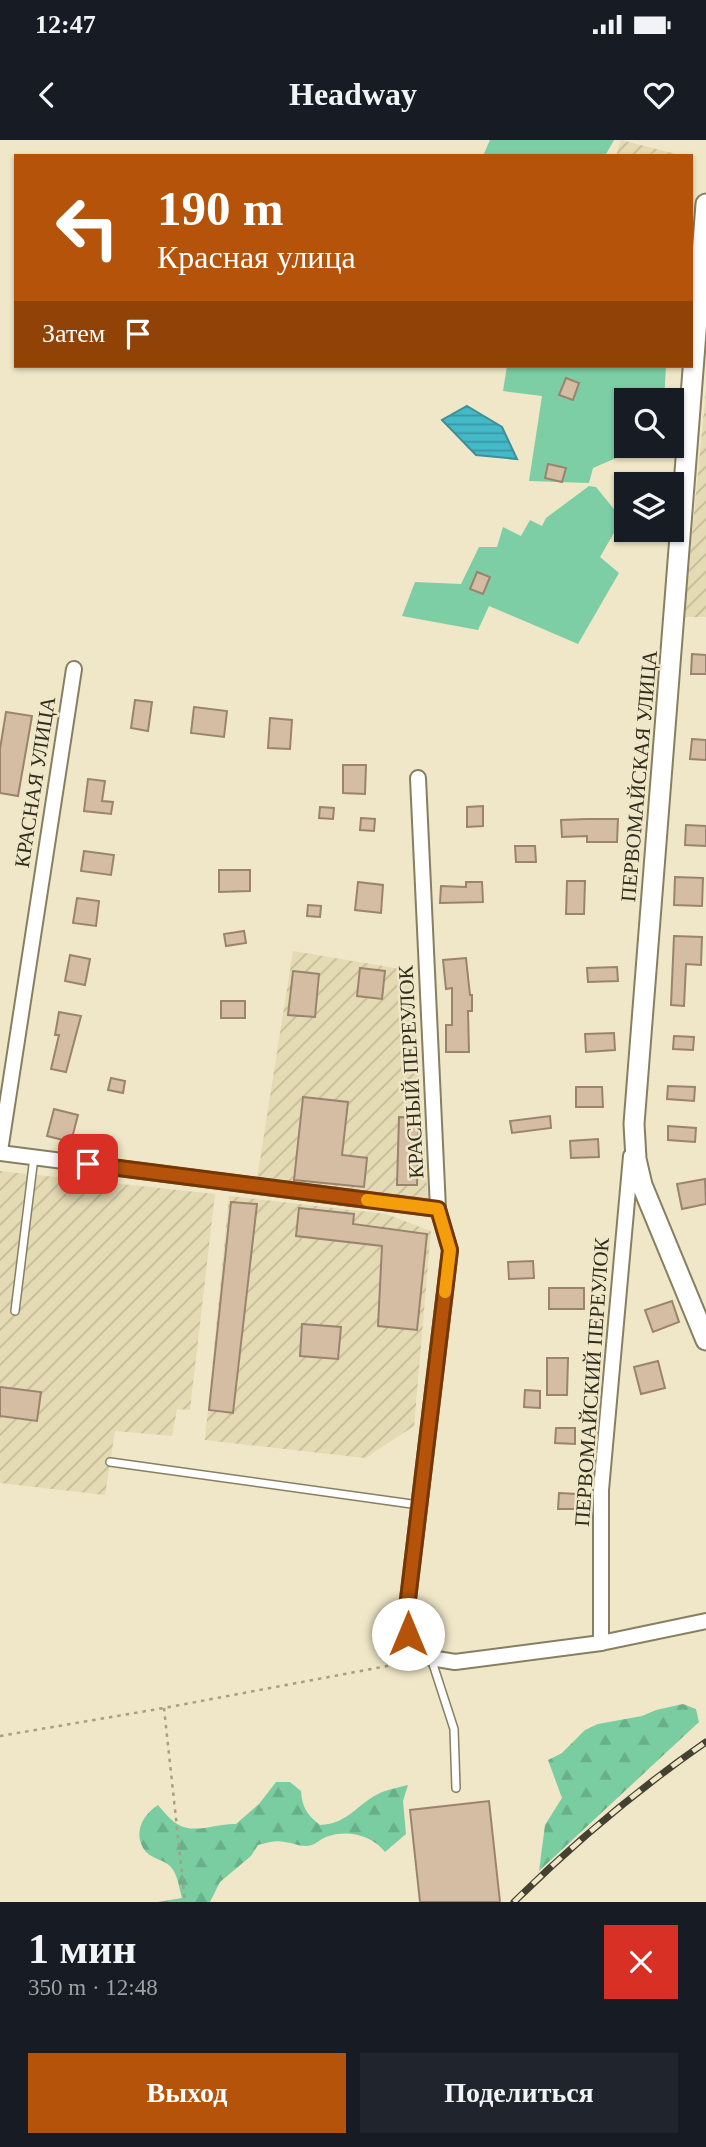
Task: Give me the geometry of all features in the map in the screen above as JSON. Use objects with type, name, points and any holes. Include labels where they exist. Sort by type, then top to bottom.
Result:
[{"type":"street","name":"ПЕРВОМАЙСКАЯ УЛИЦА","points":[[706,204],[634,1124],[636,1159],[642,1185],[706,1340]]},
{"type":"street","name":"КРАСНАЯ УЛИЦА","points":[[74,668],[0,1152],[438,1209]]},
{"type":"street","name":"КРАСНЫЙ ПЕРЕУЛОК","points":[[417,1650],[411,1643],[406,1616],[450,1250],[438,1209],[418,778]]},
{"type":"street","name":"ПЕРВОМАЙСКИЙ ПЕРЕУЛОК","points":[[601,1643],[601,1490],[634,1124]]},
{"type":"street","points":[[417,1650],[431,1658],[455,1662],[601,1643],[706,1621]]},
{"type":"lane","points":[[15,1311],[34,1157]]},
{"type":"lane","points":[[110,1462],[419,1506]]},
{"type":"lane","points":[[431,1658],[454,1729],[456,1788]]},
{"type":"path","points":[[0,1736],[403,1663],[417,1650]]},
{"type":"path","points":[[164,1708],[185,1902]]},
{"type":"shaded area","points":[[621,140],[676,154],[617,154]]},
{"type":"shaded area","points":[[706,390],[706,617],[684,617]]},
{"type":"shaded area","points":[[293,951],[413,971],[428,1202],[257,1179]]},
{"type":"shaded area","points":[[0,1171],[215,1194],[190,1410],[177,1409],[172,1436],[115,1431],[105,1495],[0,1483]]},
{"type":"shaded area","points":[[229,1196],[386,1214],[431,1231],[414,1426],[365,1458],[205,1440]]},
{"type":"green space","points":[[490,140],[614,140],[606,154],[484,154]]},
{"type":"green space","points":[[507,368],[666,368],[665,388],[614,388],[614,458],[616,458],[593,468],[589,483],[529,481],[542,396],[503,391]]},
{"type":"green space","points":[[589,486],[596,487],[614,509],[614,533],[600,557],[619,573],[578,644],[489,606],[478,630],[402,616],[415,582],[461,584],[479,547],[497,547],[503,527],[521,536],[530,520],[542,526],[546,518]]},
{"type":"green space","points":[[683,1704],[696,1709],[699,1722],[539,1871],[545,1825],[562,1798],[548,1760],[562,1753],[585,1730],[598,1724],[642,1716]]},
{"type":"green space","points":[[276,1782],[290,1782],[301,1791],[306,1810],[320,1825],[346,1817],[382,1792],[408,1785],[403,1801],[406,1834],[385,1852],[373,1841],[350,1834],[326,1837],[308,1846],[278,1841],[258,1845],[251,1856],[220,1882],[210,1902],[158,1902],[182,1898],[173,1869],[146,1852],[142,1846],[139,1832],[147,1814],[158,1805],[173,1821],[185,1828],[236,1824],[259,1804]]},
{"type":"water","points":[[467,406],[502,427],[517,459],[476,455],[442,420]]},
{"type":"building","points":[[566,378],[579,383],[573,400],[559,395]]},
{"type":"building","points":[[548,464],[566,468],[562,482],[545,478]]},
{"type":"building","points":[[477,572],[490,577],[483,594],[470,589]]},
{"type":"building","points":[[692,654],[706,655],[706,674],[691,674]]},
{"type":"building","points":[[135,700],[152,702],[148,731],[131,728]]},
{"type":"building","points":[[194,707],[227,711],[224,737],[191,733]]},
{"type":"building","points":[[6,712],[32,716],[18,796],[0,793],[0,749]]},
{"type":"building","points":[[270,718],[292,720],[290,749],[268,748]]},
{"type":"building","points":[[692,739],[706,740],[706,760],[690,759]]},
{"type":"building","points":[[343,765],[366,765],[365,794],[343,793]]},
{"type":"building","points":[[88,779],[105,781],[102,801],[113,802],[111,814],[84,811]]},
{"type":"building","points":[[483,806],[483,826],[467,827],[467,807]]},
{"type":"building","points":[[320,807],[334,808],[333,819],[319,818]]},
{"type":"building","points":[[361,818],[375,819],[374,831],[360,830]]},
{"type":"building","points":[[618,819],[617,842],[587,842],[587,836],[562,837],[561,820]]},
{"type":"building","points":[[686,825],[706,826],[706,846],[685,845]]},
{"type":"building","points":[[515,846],[535,846],[536,862],[516,862]]},
{"type":"building","points":[[84,851],[114,855],[111,875],[81,871]]},
{"type":"building","points":[[219,870],[250,870],[250,891],[219,892]]},
{"type":"building","points":[[675,877],[703,878],[702,906],[674,905]]},
{"type":"building","points":[[567,881],[585,881],[584,914],[566,914]]},
{"type":"building","points":[[358,882],[383,885],[381,913],[355,910]]},
{"type":"building","points":[[466,882],[482,882],[483,902],[440,903],[441,886],[466,887]]},
{"type":"building","points":[[77,898],[99,901],[96,926],[73,923]]},
{"type":"building","points":[[308,905],[321,906],[320,917],[307,916]]},
{"type":"building","points":[[244,931],[246,943],[226,946],[224,934]]},
{"type":"building","points":[[674,936],[702,937],[701,965],[686,964],[684,1006],[671,1005]]},
{"type":"building","points":[[70,955],[90,959],[85,985],[65,981]]},
{"type":"building","points":[[466,958],[472,995],[472,1011],[468,1011],[469,1052],[446,1052],[446,1025],[452,1025],[452,988],[446,989],[443,960]]},
{"type":"building","points":[[617,967],[618,981],[588,982],[587,968]]},
{"type":"building","points":[[360,968],[385,971],[382,999],[357,996]]},
{"type":"building","points":[[293,971],[319,974],[315,1017],[288,1015]]},
{"type":"building","points":[[221,1001],[245,1001],[245,1018],[221,1018]]},
{"type":"building","points":[[59,1012],[81,1016],[66,1072],[51,1069],[59,1035],[55,1035]]},
{"type":"building","points":[[614,1033],[615,1050],[586,1052],[585,1034]]},
{"type":"building","points":[[674,1036],[694,1037],[693,1050],[673,1049]]},
{"type":"building","points":[[111,1078],[125,1081],[123,1093],[108,1090]]},
{"type":"building","points":[[668,1086],[695,1087],[694,1101],[667,1099]]},
{"type":"building","points":[[576,1087],[602,1087],[603,1107],[576,1107]]},
{"type":"building","points":[[303,1097],[348,1102],[342,1155],[367,1158],[364,1187],[294,1180]]},
{"type":"building","points":[[54,1109],[78,1115],[71,1142],[47,1136]]},
{"type":"building","points":[[550,1116],[551,1128],[512,1133],[510,1121]]},
{"type":"building","points":[[399,1117],[419,1118],[417,1185],[397,1185]]},
{"type":"building","points":[[668,1126],[696,1128],[695,1142],[668,1140]]},
{"type":"building","points":[[598,1139],[599,1157],[571,1158],[570,1141]]},
{"type":"building","points":[[705,1179],[706,1204],[682,1209],[677,1184]]},
{"type":"building","points":[[231,1202],[257,1204],[233,1413],[209,1410]]},
{"type":"building","points":[[299,1208],[354,1214],[353,1224],[427,1234],[417,1330],[378,1326],[382,1246],[296,1236]]},
{"type":"building","points":[[533,1261],[534,1278],[509,1279],[508,1262]]},
{"type":"building","points":[[549,1288],[584,1288],[584,1309],[549,1309]]},
{"type":"building","points":[[672,1301],[679,1322],[653,1332],[645,1310]]},
{"type":"building","points":[[302,1324],[341,1327],[338,1359],[300,1356]]},
{"type":"building","points":[[547,1358],[568,1358],[567,1395],[547,1395]]},
{"type":"building","points":[[658,1361],[665,1388],[641,1394],[634,1367]]},
{"type":"building","points":[[0,1387],[41,1392],[37,1421],[0,1416]]},
{"type":"building","points":[[525,1390],[540,1391],[540,1408],[524,1407]]},
{"type":"building","points":[[556,1428],[575,1428],[575,1444],[555,1443]]},
{"type":"building","points":[[559,1493],[578,1494],[578,1509],[558,1509]]},
{"type":"building","points":[[489,1801],[500,1902],[420,1902],[410,1810]]},
{"type":"railway","points":[[514,1902],[607,1818],[706,1742]]},
{"type":"slow traffic","points":[[367,1200],[438,1209],[450,1250],[445,1292]]},
{"type":"route","points":[[88,1164],[438,1209],[450,1250],[406,1616],[408,1634]]}]
